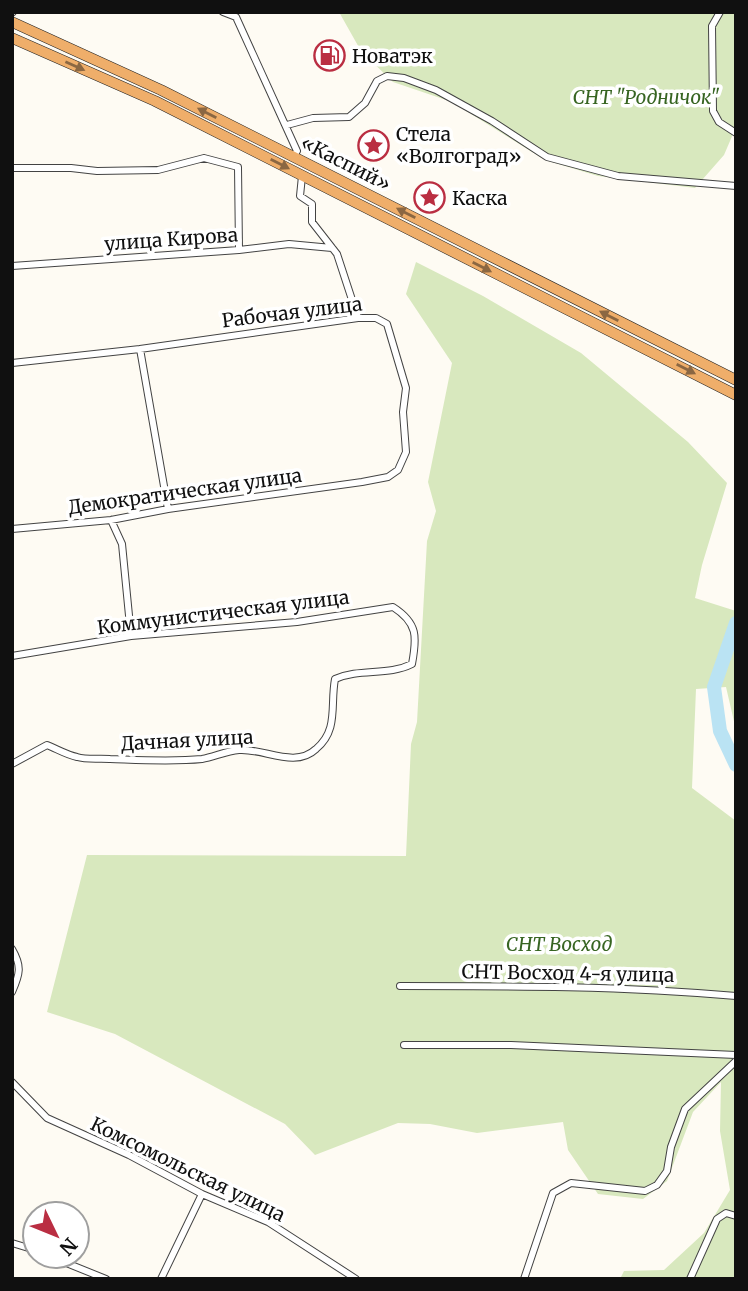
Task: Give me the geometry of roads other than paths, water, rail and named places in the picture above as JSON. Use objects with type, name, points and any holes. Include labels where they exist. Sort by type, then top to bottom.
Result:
[{"type":"highway","name":"«Каспий»","points":[[12,22],[296,153],[306,162],[736,380]]},
{"type":"highway","name":"«Каспий»","points":[[12,38],[155,101],[736,395]]},
{"type":"street","points":[[223,12],[236,17],[287,125],[296,153]]},
{"type":"street","points":[[720,12],[712,26],[713,111],[719,122],[736,133]]},
{"type":"street","points":[[287,125],[313,118],[349,117],[365,103],[377,81],[387,76],[404,78],[436,90],[492,121],[547,157],[618,176],[736,186]]},
{"type":"street","points":[[12,168],[158,170],[204,158],[238,167],[239,250]]},
{"type":"street","points":[[302,176],[300,196],[312,204],[312,222],[337,254],[358,318]]},
{"type":"street","name":"улица Кирова","points":[[12,266],[289,244],[332,248]]},
{"type":"street","name":"Рабочая улица","points":[[12,363],[140,349],[358,318],[376,318],[387,324],[406,388],[403,412],[406,452],[398,470],[388,477],[362,482]]},
{"type":"street","points":[[140,349],[168,509]]},
{"type":"street","name":"Демократическая улица","points":[[12,529],[111,520],[168,509],[362,482]]},
{"type":"street","points":[[111,520],[122,544],[131,636]]},
{"type":"street","name":"Коммунистическая улица","points":[[12,656],[131,636],[297,622],[393,607],[405,614],[413,625],[416,642]]},
{"type":"street","name":"Дачная улица","points":[[12,764],[47,745],[78,757],[203,759],[237,750],[302,758],[316,750],[329,735],[335,679],[347,674],[400,670],[412,664],[416,642]]},
{"type":"street","points":[[12,949],[19,961],[18,978],[12,992]]},
{"type":"street","name":"СНТ Восход 4-я улица","points":[[400,986],[519,986],[677,991],[736,996]]},
{"type":"street","points":[[404,1045],[511,1045],[736,1055]]},
{"type":"street","points":[[524,1279],[553,1193],[571,1183],[645,1191],[657,1185],[667,1171],[671,1147],[685,1110],[736,1061]]},
{"type":"street","name":"Комсомольская улица","points":[[12,1082],[47,1118],[202,1194],[268,1222],[356,1279]]},
{"type":"street","points":[[161,1279],[202,1194]]},
{"type":"street","points":[[690,1279],[717,1219],[726,1213],[736,1216]]},
{"type":"street","points":[[84,1270],[106,1279]]},
{"type":"waterway","points":[[736,623],[714,687],[720,731],[736,765]]},
{"type":"place","name":"Новатэк","points":[[329,56]]},
{"type":"place","name":"Стела «Волгоград»","points":[[373,145]]},
{"type":"place","name":"Каска","points":[[429,198]]},
{"type":"park label","name":"СНТ \"Родничок\"","points":[[646,97]]},
{"type":"park label","name":"СНТ Восход","points":[[559,944]]}]
